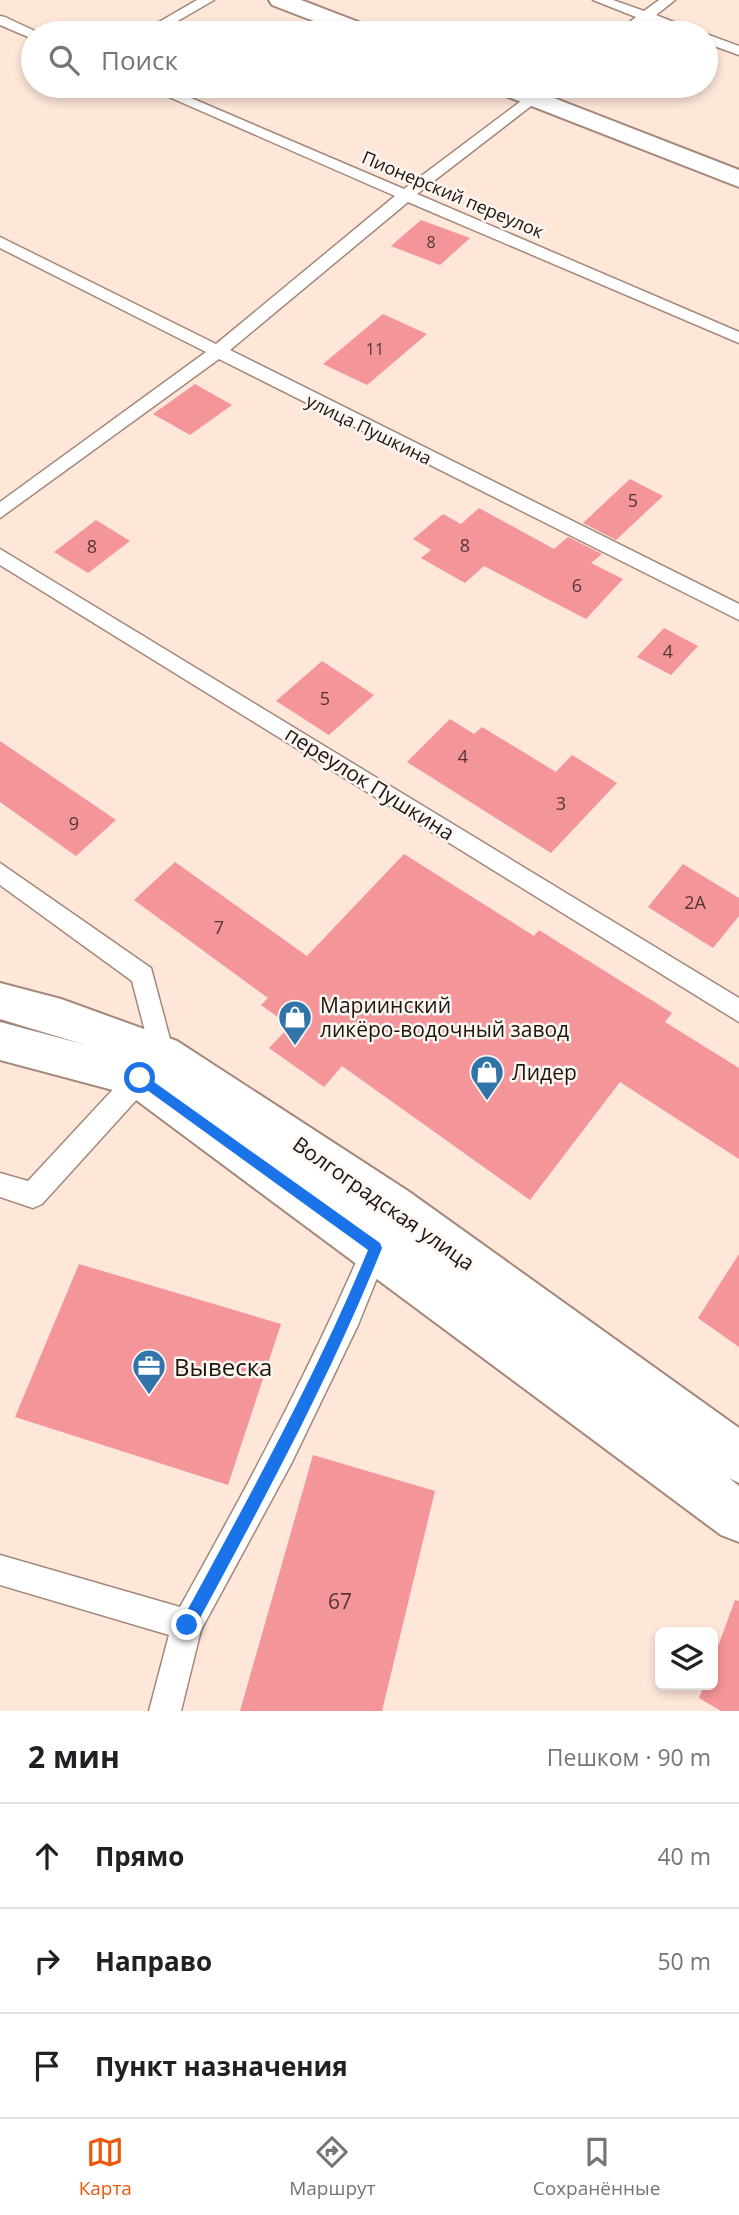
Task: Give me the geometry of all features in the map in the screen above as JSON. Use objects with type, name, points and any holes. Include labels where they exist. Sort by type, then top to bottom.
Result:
[{"type":"main road","points":[[280,0],[335,21]]},
{"type":"main road","points":[[556,98],[739,179]]},
{"type":"main road","name":"Волгоградская улица","points":[[0,1001],[61,1017],[392,1206],[739,1458]]},
{"type":"main road","points":[[0,1041],[151,1066],[376,1248],[739,1517]]},
{"type":"lane","points":[[169,21],[207,0]]},
{"type":"lane","points":[[600,0],[663,21]]},
{"type":"lane","points":[[640,21],[668,0]]},
{"type":"lane","points":[[0,20],[21,30]]},
{"type":"lane","points":[[718,43],[739,51]]},
{"type":"lane","name":"Пионерский переулок","points":[[180,98],[739,338]]},
{"type":"lane","points":[[0,511],[216,353],[406,195],[534,98]]},
{"type":"lane","name":"улица Пушкина","points":[[0,242],[216,353],[739,613]]},
{"type":"lane","name":"переулок Пушкина","points":[[0,556],[739,1011]]},
{"type":"lane","points":[[0,872],[143,975],[151,1066],[33,1195],[0,1185]]},
{"type":"lane","points":[[165,1711],[187,1625],[281,1454],[348,1315],[376,1248]]},
{"type":"lane","points":[[0,1570],[187,1625]]},
{"type":"building","points":[[421,220],[470,238],[440,265],[391,246]]},
{"type":"building","points":[[383,314],[427,334],[367,385],[323,364]]},
{"type":"building","points":[[195,384],[232,405],[190,435],[153,414]]},
{"type":"building","points":[[630,479],[663,496],[616,540],[583,523]]},
{"type":"building","points":[[479,508],[554,549],[568,537],[602,554],[591,563],[623,579],[586,619],[484,566],[465,583],[421,558],[431,550],[413,539],[443,514],[461,524]]},
{"type":"building","points":[[96,520],[130,541],[88,573],[54,552]]},
{"type":"building","points":[[664,628],[698,646],[671,675],[637,657]]},
{"type":"building","points":[[322,661],[374,695],[329,735],[276,701]]},
{"type":"building","points":[[450,719],[474,734],[482,727],[556,772],[572,755],[617,783],[551,853],[407,762]]},
{"type":"building","points":[[0,741],[116,820],[76,856],[0,802]]},
{"type":"building","points":[[404,854],[534,936],[539,930],[672,1013],[665,1022],[739,1068],[739,1159],[620,1082],[530,1200],[342,1066],[324,1087],[269,1048],[290,1026],[261,1005],[268,998],[134,900],[175,862],[307,956]]},
{"type":"building","points":[[683,864],[739,898],[739,916],[713,948],[648,907]]},
{"type":"building","points":[[739,1254],[739,1347],[698,1318]]},
{"type":"building","points":[[79,1264],[281,1324],[228,1485],[15,1417]]},
{"type":"building","points":[[313,1455],[435,1491],[382,1711],[240,1711]]},
{"type":"building","points":[[735,1600],[739,1601],[739,1711],[721,1711],[699,1698],[702,1690],[718,1690],[718,1646]]},
{"type":"place","name":"Мариинский ликёро-водочный завод","points":[[295,1047]]},
{"type":"place","name":"Лидер","points":[[487,1102]]},
{"type":"place","name":"Вывеска","points":[[149,1396]]},
{"type":"route","points":[[140,1078],[376,1248],[348,1315],[281,1454],[187,1625]]}]
